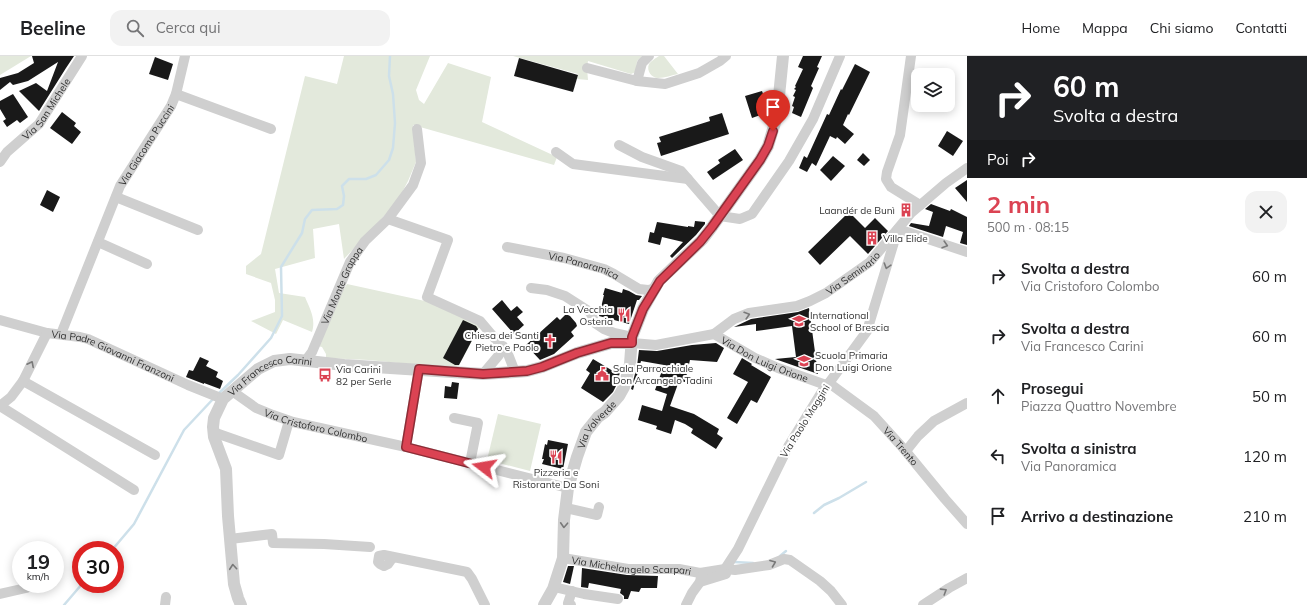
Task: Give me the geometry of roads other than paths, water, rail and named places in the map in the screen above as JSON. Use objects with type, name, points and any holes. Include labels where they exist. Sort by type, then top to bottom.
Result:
[{"type":"street","name":"Via San Michele","points":[[1,157],[40,124],[82,56]]},
{"type":"street","name":"Via Giacomo Puccini","points":[[61,334],[120,186],[167,112],[176,94],[185,56]]},
{"type":"street","points":[[637,81],[642,63],[649,56]]},
{"type":"street","points":[[586,68],[637,81],[666,84],[699,73],[726,56]]},
{"type":"street","points":[[633,337],[643,309],[660,281],[700,242],[760,160],[768,146],[777,116],[783,56]]},
{"type":"street","points":[[619,145],[681,172],[720,216],[740,219],[752,214],[789,161],[813,119],[840,56]]},
{"type":"street","points":[[912,56],[900,135],[886,179],[891,187],[920,205]]},
{"type":"street","name":"Via Giacomo Puccini","points":[[176,94],[271,128]]},
{"type":"street","name":"Via Monte Grappa","points":[[306,360],[312,352],[350,262],[365,242],[388,219],[413,185],[421,163],[417,129]]},
{"type":"street","points":[[556,152],[573,164],[688,179]]},
{"type":"street","name":"Via Seminario","points":[[714,334],[734,319],[749,313],[797,306],[826,293],[870,262],[911,213],[946,183],[967,168]]},
{"type":"street","name":"Via Giacomo Puccini","points":[[116,197],[198,230]]},
{"type":"street","points":[[388,219],[448,240],[427,298],[480,321],[508,354],[515,372]]},
{"type":"street","points":[[898,229],[967,252]]},
{"type":"street","name":"Via Paolo Maggini","points":[[730,570],[738,549],[789,445],[827,384],[867,330],[898,229]]},
{"type":"street","points":[[98,242],[147,264]]},
{"type":"street","name":"Via Panoramica","points":[[507,247],[564,258],[604,269],[639,290],[656,288]]},
{"type":"street","name":"Via Don Luigi Orione","points":[[531,288],[547,290],[565,296],[590,312],[595,323],[614,333],[633,337],[656,345],[714,334],[755,358],[778,368],[827,384]]},
{"type":"street","name":"Via Padre Giovanni Franzoni","points":[[0,320],[47,333],[80,337],[210,394],[225,396]]},
{"type":"street","points":[[47,333],[23,381],[11,397],[0,406],[134,490]]},
{"type":"street","name":"Via Francesco Carini","points":[[241,605],[234,584],[228,516],[226,469],[213,432],[213,427],[214,418],[225,396],[258,369],[274,361],[290,358],[344,364],[483,374],[527,371],[542,367],[577,353],[633,337]]},
{"type":"street","name":"Via Valverde","points":[[544,605],[554,587],[563,558],[568,488],[586,432],[598,417],[606,412],[619,396],[624,387],[628,376],[633,337]]},
{"type":"street","points":[[483,374],[499,355],[502,346]]},
{"type":"street","points":[[406,447],[419,369]]},
{"type":"street","points":[[23,381],[155,455]]},
{"type":"street","name":"Via Trento","points":[[827,384],[874,416],[906,451],[945,500],[966,519]]},
{"type":"street","name":"Via Cristoforo Colombo","points":[[225,396],[289,421],[406,447],[568,488]]},
{"type":"street","points":[[906,451],[918,436],[934,421],[967,403]]},
{"type":"street","points":[[454,418],[478,423],[470,464]]},
{"type":"street","points":[[213,432],[279,455],[289,421]]},
{"type":"street","points":[[566,508],[597,515],[598,507]]},
{"type":"street","points":[[230,539],[272,534],[273,543],[370,547]]},
{"type":"street","points":[[393,557],[467,572],[485,605]]},
{"type":"street","name":"Via Michelangelo Scarpari","points":[[563,558],[628,569],[679,569],[700,578]]},
{"type":"street","points":[[686,605],[700,578],[717,578],[730,570],[769,565],[784,559],[790,560],[820,581],[842,605]]},
{"type":"street","points":[[923,605],[967,578]]},
{"type":"street","points":[[554,587],[618,599]]},
{"type":"street","points":[[0,594],[12,591]]},
{"type":"street","points":[[571,605],[568,604],[572,591]]},
{"type":"waterway","points":[[217,395],[238,375],[271,338],[282,316],[281,267],[302,233],[305,219],[312,210],[337,209],[343,205],[344,196],[342,186],[349,179],[366,179],[376,175],[389,160],[393,148],[395,123],[393,94],[389,76],[390,56]]},
{"type":"waterway","points":[[120,541],[134,524],[184,430],[214,398]]},
{"type":"waterway","points":[[814,513],[824,505],[866,482]]},
{"type":"waterway","points":[[780,556],[786,551]]},
{"type":"waterway","points":[[734,562],[753,563]]},
{"type":"waterway","points":[[64,605],[74,593]]},
{"type":"place","name":"Laandér de Bunì","points":[[906,210]]},
{"type":"place","name":"Villa Elide","points":[[872,238]]},
{"type":"place","name":"La Vecchia Osteria","points":[[624,315]]},
{"type":"place","name":"International School of Brescia","points":[[799,321]]},
{"type":"place","name":"Chiesa dei Santi Pietro e Paolo","points":[[550,341]]},
{"type":"place","name":"Scuola Primaria Don Luigi Orione","points":[[804,361]]},
{"type":"place","name":"Sala Parrocchiale Don Arcangelo Tadini","points":[[602,374]]},
{"type":"place","name":"Via Carini 82 per Serle","points":[[325,375]]},
{"type":"place","name":"Pizzeria e Ristorante Da Soni","points":[[556,457]]}]
